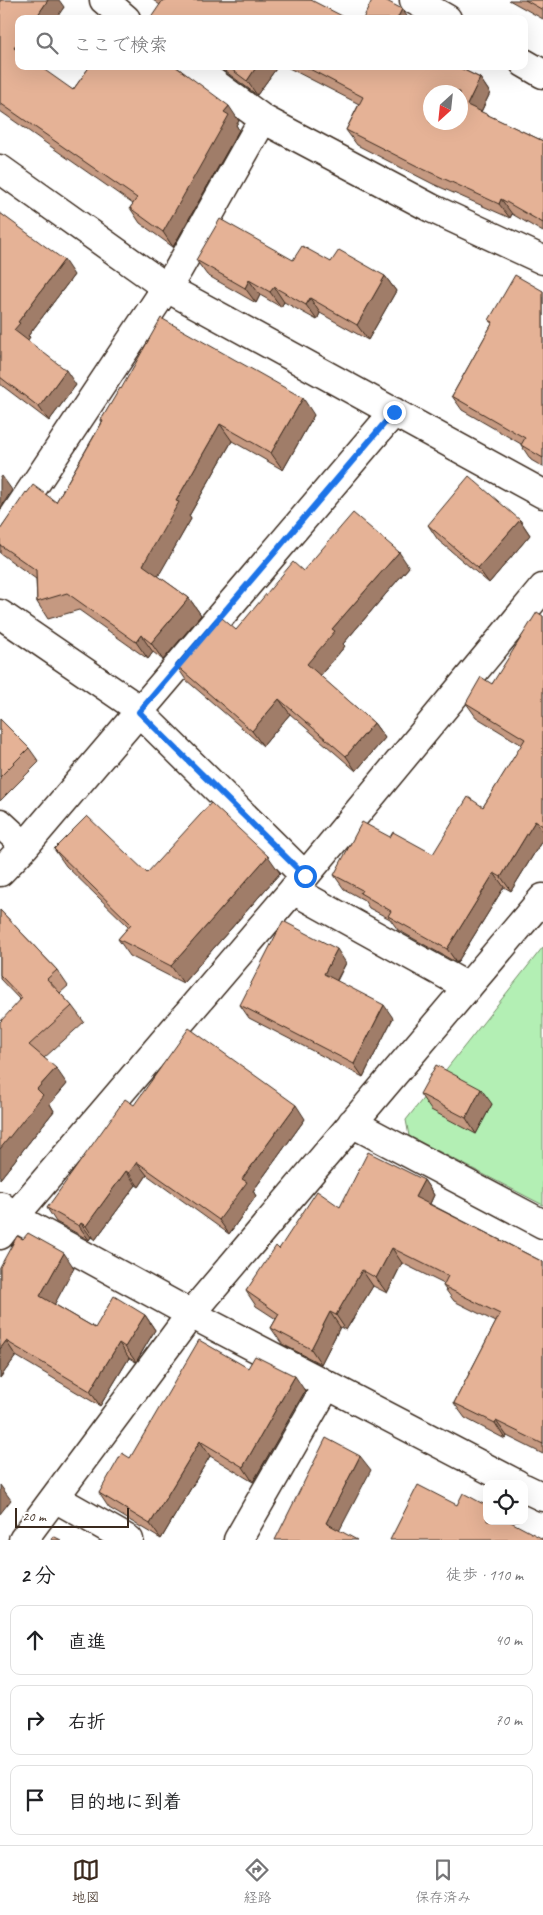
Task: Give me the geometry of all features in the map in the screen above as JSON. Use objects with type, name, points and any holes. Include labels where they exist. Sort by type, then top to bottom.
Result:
[{"type":"street","points":[[104,0],[121,15]]},
{"type":"street","points":[[414,0],[440,15]]},
{"type":"street","points":[[528,65],[543,74]]},
{"type":"street","points":[[196,70],[263,119],[431,208],[543,260]]},
{"type":"street","points":[[0,537],[167,288],[263,119]]},
{"type":"street","points":[[0,169],[167,288],[543,494]]},
{"type":"street","points":[[0,872],[25,846],[394,412]]},
{"type":"street","points":[[509,1480],[5,1219],[299,883],[543,588]]},
{"type":"street","points":[[0,614],[130,703],[299,883],[468,987]]},
{"type":"street","points":[[0,823],[25,846]]},
{"type":"street","points":[[23,1540],[191,1314],[543,898]]},
{"type":"street","points":[[352,1123],[543,1224]]},
{"type":"street","points":[[238,1540],[327,1385]]},
{"type":"street","points":[[528,1490],[543,1497]]},
{"type":"street","points":[[55,1498],[129,1540]]},
{"type":"green space","points":[[543,947],[543,1205],[409,1136],[406,1120]]},
{"type":"building","points":[[0,0],[48,0],[38,15],[15,15],[15,70],[45,70],[73,90],[87,70],[180,70],[229,106],[224,112],[229,115],[163,232],[130,208],[137,198],[0,103]]},
{"type":"building","points":[[163,0],[311,0],[340,15],[153,15]]},
{"type":"building","points":[[372,0],[385,0],[402,9],[399,15],[365,15]]},
{"type":"building","points":[[525,0],[543,0],[543,10]]},
{"type":"building","points":[[232,70],[254,70],[247,81]]},
{"type":"building","points":[[312,70],[464,70],[480,78],[468,103],[468,85],[423,85],[423,130],[468,130],[468,105],[543,141],[543,223],[501,199],[499,204],[423,169],[346,130],[363,97]]},
{"type":"building","points":[[0,213],[64,260],[14,330],[66,370],[39,407],[0,377]]},
{"type":"building","points":[[220,219],[293,260],[302,246],[331,262],[339,250],[385,276],[357,325],[310,298],[306,305],[274,287],[270,292],[249,280],[245,288],[196,260]]},
{"type":"building","points":[[515,275],[543,291],[543,458],[521,445],[525,438],[452,396],[493,322],[489,320]]},
{"type":"building","points":[[161,318],[303,398],[271,453],[220,424],[176,501],[179,502],[143,565],[189,598],[151,643],[141,635],[136,642],[67,593],[37,602],[36,570],[0,545],[0,530],[26,492],[33,485],[56,502],[103,421],[101,420],[121,389]]},
{"type":"building","points":[[469,476],[520,520],[478,568],[428,525]]},
{"type":"building","points":[[353,513],[399,552],[332,629],[335,631],[307,664],[374,723],[346,756],[279,699],[252,731],[176,665],[216,619],[219,621],[222,618],[236,630],[293,562],[303,571]]},
{"type":"building","points":[[537,612],[543,616],[543,826],[535,821],[501,877],[494,873],[447,949],[388,916],[391,911],[360,893],[362,890],[334,875],[362,822],[390,837],[393,832],[433,854],[468,797],[483,807],[525,739],[466,703],[481,677],[492,684]]},
{"type":"building","points":[[0,719],[29,748],[0,777]]},
{"type":"building","points":[[211,803],[268,856],[171,966],[118,939],[131,924],[54,849],[87,816],[147,873]]},
{"type":"building","points":[[0,910],[57,970],[47,979],[72,1006],[29,1045],[56,1068],[37,1089],[43,1095],[0,1149],[0,1022],[22,998],[0,975]]},
{"type":"building","points":[[283,921],[337,949],[324,974],[384,1005],[354,1064],[240,1005]]},
{"type":"building","points":[[189,1028],[296,1105],[242,1179],[247,1182],[219,1220],[137,1162],[129,1173],[126,1171],[86,1226],[81,1223],[79,1226],[47,1208],[125,1099],[134,1105]]},
{"type":"building","points":[[436,1065],[481,1089],[466,1118],[420,1094]]},
{"type":"building","points":[[368,1152],[424,1180],[415,1197],[543,1262],[543,1444],[454,1403],[500,1314],[443,1286],[448,1276],[392,1248],[376,1278],[362,1270],[336,1315],[330,1312],[311,1349],[271,1328],[279,1314],[246,1291],[276,1246],[279,1249],[317,1191],[340,1207]]},
{"type":"building","points":[[28,1233],[64,1253],[40,1296],[95,1328],[114,1296],[145,1315],[125,1347],[119,1343],[90,1391],[6,1341],[0,1349],[0,1267],[17,1236],[23,1239]]},
{"type":"building","points":[[199,1340],[248,1368],[255,1356],[295,1376],[243,1467],[200,1441],[150,1524],[99,1493],[122,1453],[130,1458]]},
{"type":"building","points":[[326,1438],[360,1456],[326,1523],[357,1540],[275,1540]]},
{"type":"building","points":[[418,1485],[457,1505],[463,1493],[483,1504],[483,1525],[517,1525],[543,1539],[543,1540],[390,1540]]},
{"type":"building","points":[[53,1536],[61,1540],[51,1540]]},
{"type":"route","points":[[305,876],[139,712],[394,412]]}]
